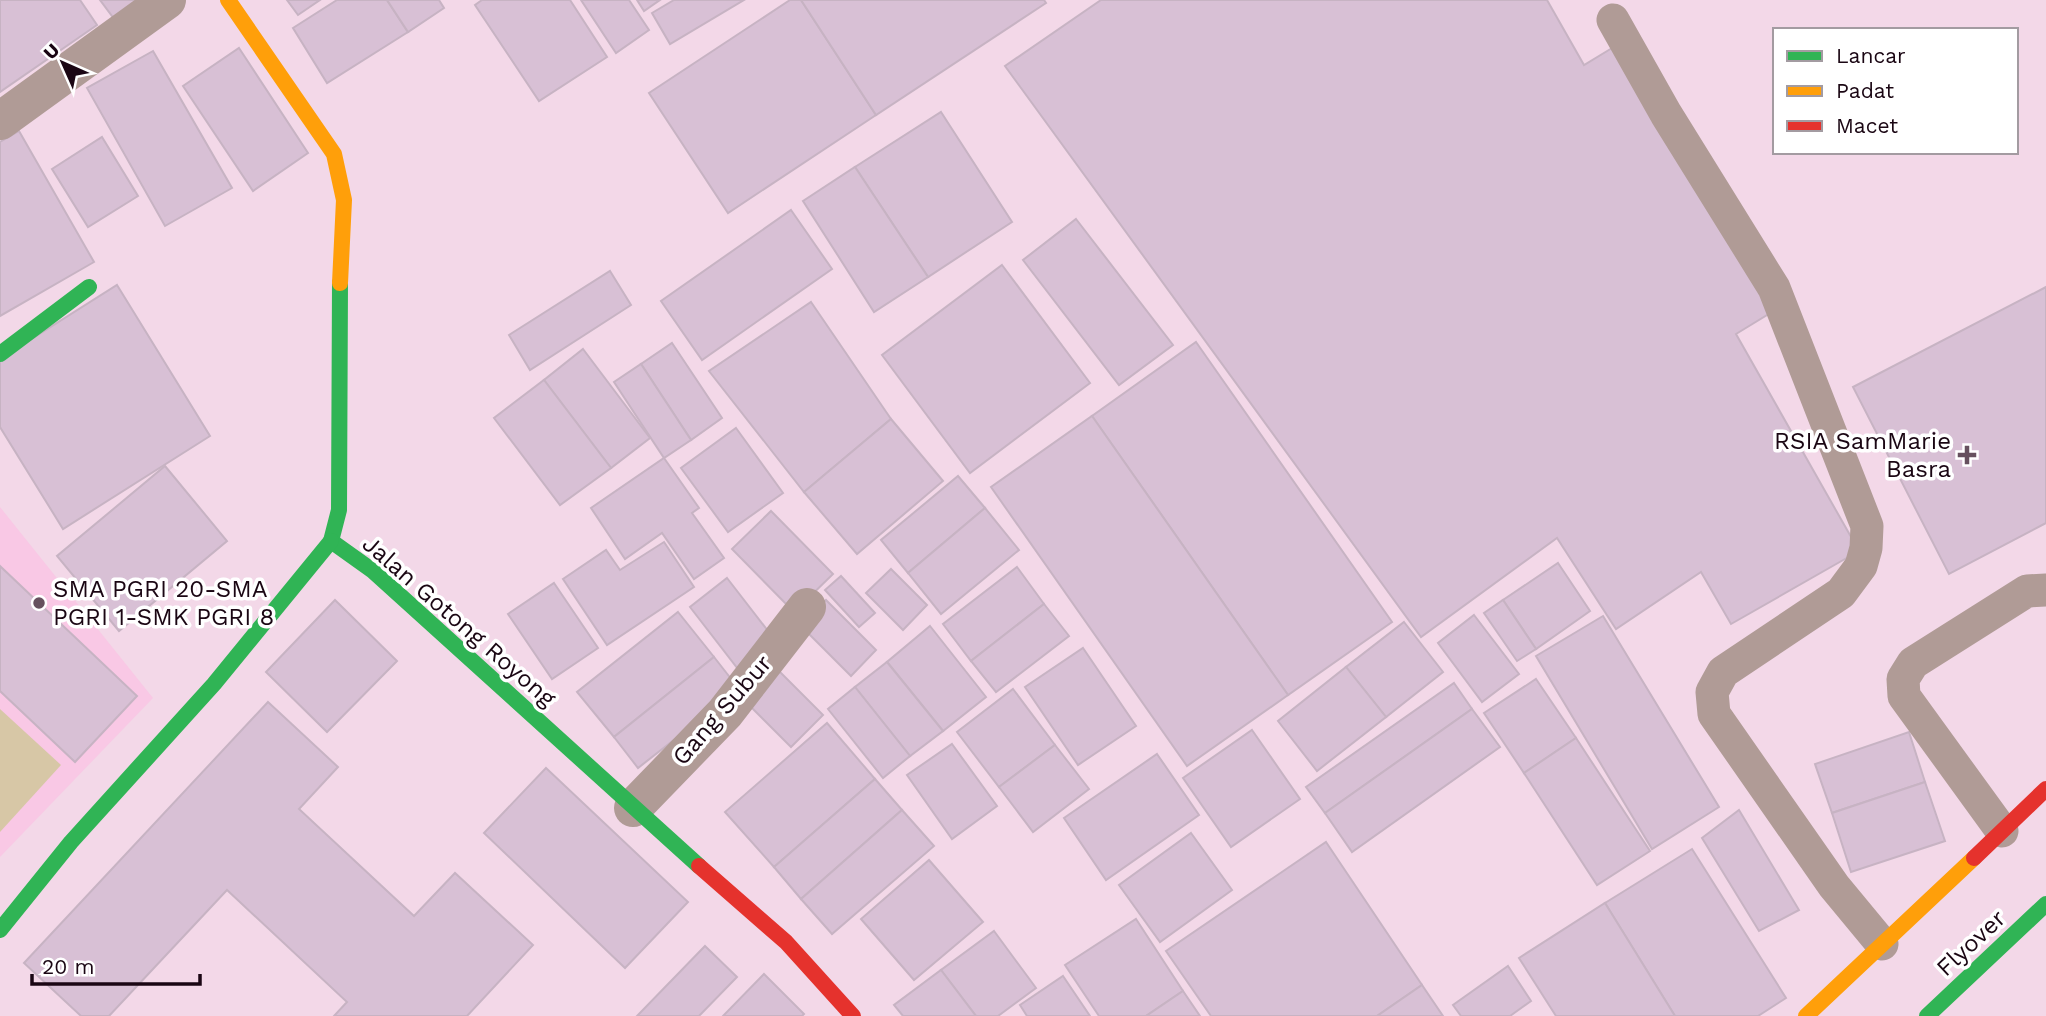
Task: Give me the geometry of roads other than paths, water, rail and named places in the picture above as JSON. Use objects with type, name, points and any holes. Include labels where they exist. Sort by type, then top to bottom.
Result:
[{"type":"street","points":[[0,121],[167,0]]},
{"type":"street","name":"Jalan Gotong Royong","points":[[228,0],[334,154],[344,200],[340,279],[339,510],[331,541],[373,571],[633,808],[786,942],[853,1016]]},
{"type":"street","points":[[0,354],[89,287]]},
{"type":"street","points":[[0,930],[71,842],[214,684],[331,541]]},
{"type":"street","name":"Gang Subur","points":[[633,808],[725,713],[807,607]]},
{"type":"street","points":[[1806,1016],[2046,789]]},
{"type":"street","name":"Flyover","points":[[1927,1016],[2046,904]]},
{"type":"lane","points":[[1613,20],[1666,114],[1774,288],[1867,526],[1866,548],[1861,566],[1841,593],[1723,672],[1712,692],[1714,714],[1834,886],[1882,944]]},
{"type":"lane","points":[[2002,831],[1904,696],[1903,679],[1913,663],[2027,591],[2046,590]]},
{"type":"place","name":"RSIA SamMarie Basra","points":[[1967,455]]},
{"type":"place","name":"SMA PGRI 20-SMA PGRI 1-SMK PGRI 8","points":[[39,603]]}]
